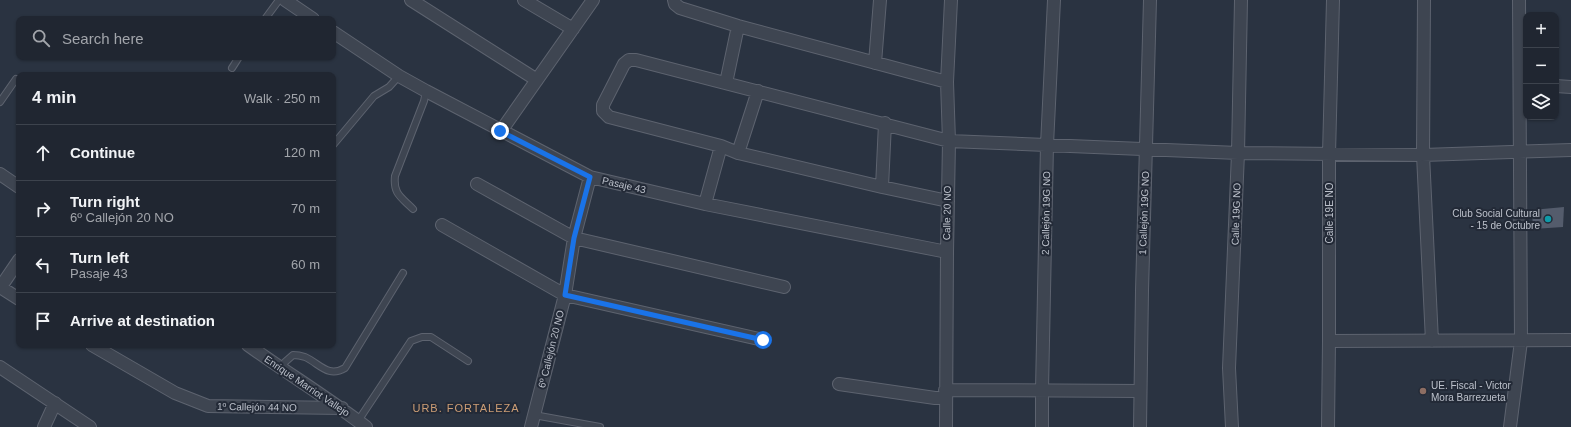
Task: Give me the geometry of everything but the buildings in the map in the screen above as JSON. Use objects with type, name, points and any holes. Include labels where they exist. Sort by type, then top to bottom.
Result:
[{"type":"street","points":[[284,0],[308,16]]},
{"type":"street","points":[[524,0],[573,29]]},
{"type":"street","points":[[500,131],[593,0]]},
{"type":"street","points":[[674,0],[680,8],[738,26],[947,82]]},
{"type":"street","points":[[875,63],[880,0]]},
{"type":"street","name":"Calle 20 NO","points":[[946,427],[949,140],[947,82],[951,0]]},
{"type":"street","name":"2 Callejón 19G NO","points":[[1042,427],[1047,145],[1054,0]]},
{"type":"street","name":"1 Callejón 19G NO","points":[[1140,427],[1150,0]]},
{"type":"street","name":"Calle 19G NO","points":[[1232,427],[1230,368],[1238,153],[1241,0]]},
{"type":"street","name":"Calle 19E NO","points":[[1328,427],[1329,154],[1333,0]]},
{"type":"street","points":[[1424,0],[1423,155],[1432,341]]},
{"type":"street","points":[[1510,427],[1521,341],[1519,153],[1523,86],[1519,0]]},
{"type":"street","points":[[417,2],[537,80]]},
{"type":"street","points":[[726,83],[738,26]]},
{"type":"street","name":"Pasaje 43","points":[[336,34],[399,76],[500,131],[590,177],[705,204],[947,252]]},
{"type":"street","points":[[948,201],[882,188],[738,153],[721,146],[608,117],[603,111],[603,105],[624,64],[629,60],[636,60],[949,140],[1238,153],[1423,155],[1519,153],[1571,150]]},
{"type":"street","points":[[1559,86],[1571,87]]},
{"type":"street","points":[[738,153],[758,91]]},
{"type":"street","points":[[882,188],[885,123]]},
{"type":"street","points":[[705,204],[721,146]]},
{"type":"street","points":[[0,174],[16,185]]},
{"type":"street","name":"6º Callejón 20 NO","points":[[531,427],[565,295],[574,238],[590,177]]},
{"type":"street","points":[[477,184],[574,238],[784,287]]},
{"type":"street","points":[[442,225],[565,295],[763,340]]},
{"type":"street","points":[[16,264],[0,287],[16,297]]},
{"type":"street","points":[[1329,341],[1571,340]]},
{"type":"street","name":"Enrique Marriot Vallejo","points":[[252,348],[281,369],[342,408],[359,425]]},
{"type":"street","name":"1º Callejón 44 NO","points":[[107,349],[175,393],[208,406],[342,408]]},
{"type":"street","points":[[0,367],[90,427]]},
{"type":"street","points":[[839,384],[935,398],[946,393],[1042,390],[1140,391]]},
{"type":"street","points":[[44,427],[55,403]]},
{"type":"lane","points":[[267,16],[279,0]]},
{"type":"lane","points":[[232,68],[237,60]]},
{"type":"lane","points":[[336,141],[374,96],[389,87],[399,76]]},
{"type":"lane","points":[[0,102],[16,79]]},
{"type":"lane","points":[[413,209],[398,194],[394,186],[395,176],[424,100],[426,91]]},
{"type":"lane","points":[[281,369],[285,362],[293,355],[304,357],[330,372],[339,371],[345,368],[404,273]]},
{"type":"lane","points":[[359,425],[412,341],[422,337],[431,337],[468,362]]},
{"type":"lane","points":[[534,415],[600,427]]},
{"type":"place","name":"Club Social Cultural - 15 de Octubre","points":[[1548,219]]},
{"type":"place","name":"UE. Fiscal - Victor Mora Barrezueta","points":[[1423,391]]},
{"type":"district","name":"URB. FORTALEZA","points":[[466,408]]},
{"type":"route","points":[[500,131],[590,177],[574,238],[565,295],[763,340]]}]
